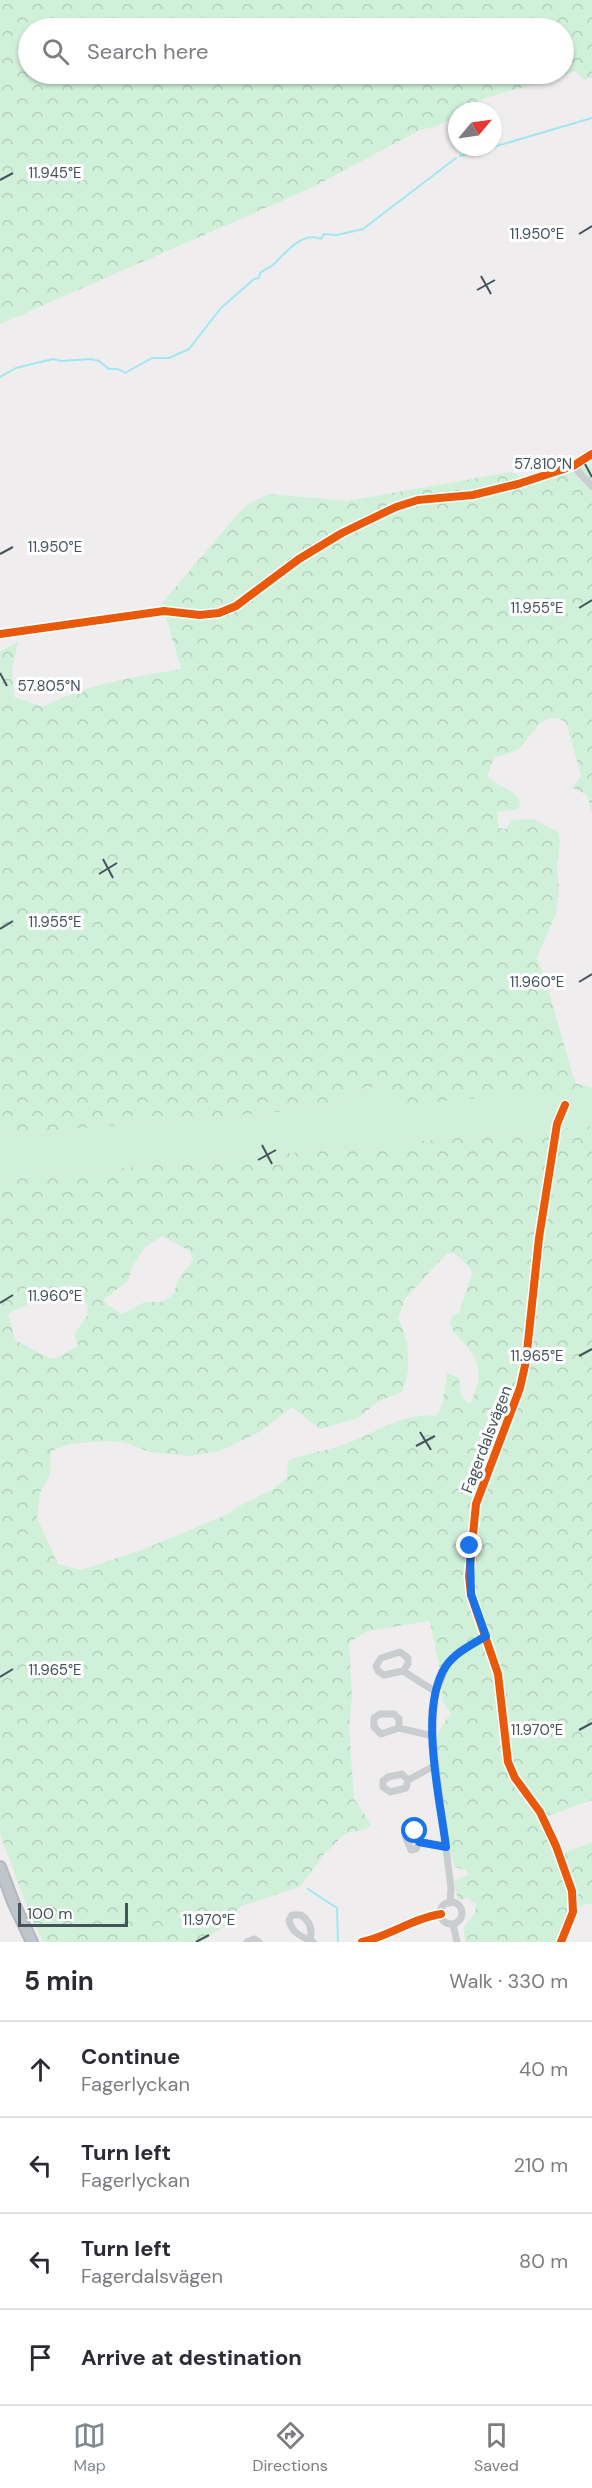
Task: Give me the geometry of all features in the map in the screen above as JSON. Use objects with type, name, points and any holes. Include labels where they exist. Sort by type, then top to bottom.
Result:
[{"type":"highway","points":[[0,1867],[32,1942]]},
{"type":"street","points":[[0,634],[164,611],[200,615],[219,613],[236,606],[299,559],[342,533],[396,507],[418,500],[496,490],[573,466],[592,454]]},
{"type":"street","points":[[573,466],[592,486]]},
{"type":"street","name":"Fagerdalsvägen","points":[[561,1942],[573,1912],[572,1891],[556,1846],[540,1812],[515,1778],[508,1762],[498,1674],[471,1594],[469,1576],[476,1504],[520,1388],[526,1361],[538,1244],[559,1117],[565,1105]]},
{"type":"street","points":[[450,1902],[452,1888],[432,1736],[432,1711],[436,1692],[446,1667],[456,1655],[486,1636]]},
{"type":"street","points":[[403,1671],[408,1664],[408,1658],[399,1652],[381,1658],[376,1666],[378,1671],[384,1675],[403,1671],[436,1692]]},
{"type":"street","points":[[399,1728],[432,1736]]},
{"type":"street","points":[[408,1780],[436,1766]]},
{"type":"street","points":[[419,1842],[446,1847]]},
{"type":"street","points":[[450,1902],[457,1904],[462,1912],[459,1921],[453,1924],[444,1922],[441,1914],[443,1906],[450,1902]]},
{"type":"street","points":[[362,1942],[388,1935],[426,1916],[441,1914]]},
{"type":"street","points":[[453,1924],[457,1942]]},
{"type":"street","points":[[247,1942],[254,1939],[260,1942]]},
{"type":"green space","points":[[0,0],[592,0],[592,77],[584,80],[574,71],[574,18],[18,18],[18,84],[534,84],[476,102],[448,102],[448,121],[420,130],[309,189],[0,324]]},
{"type":"green space","points":[[592,464],[592,813],[587,795],[573,788],[581,775],[566,722],[549,719],[537,726],[517,750],[494,757],[487,777],[515,794],[521,803],[518,809],[497,812],[499,828],[506,829],[512,820],[533,819],[558,832],[560,841],[557,867],[559,889],[556,913],[537,958],[573,1076],[577,1084],[592,1087],[404,1105],[375,1088],[365,1087],[336,1107],[0,1135],[0,653],[2,650],[18,642],[12,670],[14,697],[43,707],[93,687],[128,678],[181,669],[162,603],[245,506],[269,494],[347,501],[512,472],[530,481]]},
{"type":"green space","points":[[365,1087],[375,1088],[390,1097],[592,1087],[592,1126],[0,1179],[0,1135],[336,1107]]},
{"type":"green space","points":[[592,1126],[592,1800],[548,1816],[562,1854],[592,1842],[592,1903],[568,1909],[556,1942],[465,1942],[464,1927],[475,1913],[476,1904],[467,1898],[458,1900],[454,1881],[468,1875],[466,1870],[455,1867],[441,1802],[437,1738],[442,1725],[451,1714],[443,1702],[440,1670],[430,1621],[367,1631],[349,1643],[352,1699],[349,1726],[354,1799],[371,1824],[367,1829],[346,1833],[324,1854],[300,1887],[241,1906],[226,1925],[201,1942],[43,1942],[30,1915],[0,1834],[0,1179]],"holes":[[[162,1236],[190,1251],[193,1260],[177,1281],[174,1294],[162,1302],[145,1302],[122,1314],[106,1304],[104,1299],[128,1281],[132,1267],[145,1247]],[[447,1253],[454,1253],[469,1266],[472,1274],[459,1313],[452,1316],[450,1325],[473,1355],[478,1367],[477,1386],[469,1404],[461,1395],[459,1378],[447,1373],[442,1406],[436,1416],[409,1418],[346,1444],[288,1461],[287,1478],[272,1490],[224,1516],[144,1549],[81,1570],[58,1564],[37,1518],[40,1493],[50,1474],[51,1451],[69,1444],[104,1441],[124,1442],[150,1452],[189,1456],[220,1451],[261,1431],[292,1407],[320,1429],[358,1418],[379,1401],[402,1392],[407,1373],[408,1355],[405,1336],[398,1318],[405,1299]],[[72,1285],[88,1306],[87,1316],[74,1334],[78,1346],[56,1358],[49,1358],[15,1340],[8,1314],[60,1287]]]},
{"type":"waterway","points":[[502,144],[592,118]]},
{"type":"waterway","points":[[0,377],[16,368],[53,359],[61,361],[91,359],[99,361],[109,369],[118,369],[125,373],[152,358],[169,358],[189,349],[221,308],[254,279],[259,278],[263,270],[273,265],[294,244],[307,238],[321,239],[324,234],[337,235],[363,229],[456,158]]},
{"type":"waterway","points":[[308,1889],[337,1908],[338,1942]]},
{"type":"cycle path","points":[[0,634],[164,611],[200,615],[219,613],[236,606],[299,559],[342,533],[396,507],[418,500],[473,495],[518,484],[573,466],[592,454]]},
{"type":"cycle path","points":[[561,1942],[573,1912],[572,1891],[556,1846],[540,1812],[515,1778],[508,1762],[498,1674],[471,1595],[469,1576],[476,1504],[520,1388],[526,1361],[539,1238],[557,1124],[565,1105]]},
{"type":"cycle path","points":[[362,1942],[421,1919],[441,1914]]},
{"type":"route","points":[[415,1831],[419,1842],[446,1847],[432,1736],[432,1711],[436,1692],[446,1667],[464,1648],[486,1636],[471,1594],[470,1546]]}]
